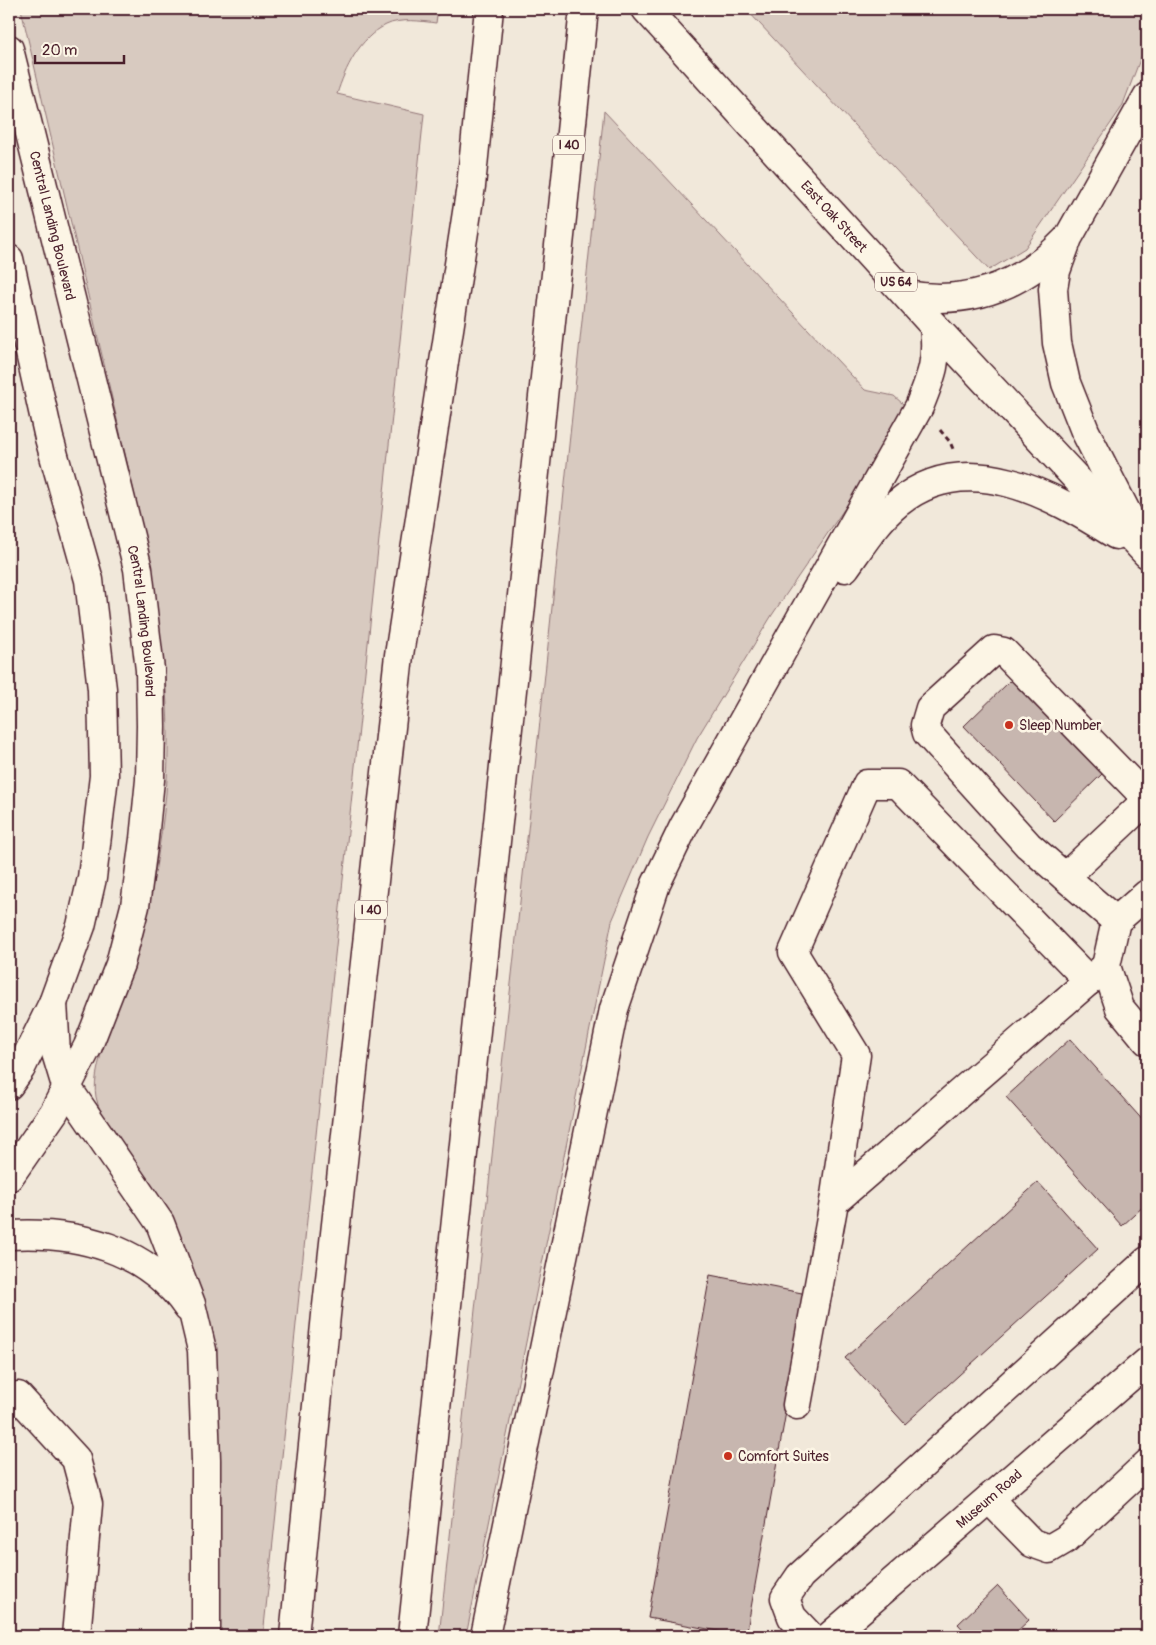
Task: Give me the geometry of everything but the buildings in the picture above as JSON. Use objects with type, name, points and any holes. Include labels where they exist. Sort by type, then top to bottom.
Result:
[{"type":"main road","name":"I 40","points":[[294,1636],[326,1315],[400,655],[471,186],[489,9]]},
{"type":"main road","name":"I 40","points":[[412,1636],[584,9]]},
{"type":"main road","name":"East Oak Street","points":[[646,9],[934,326],[1147,554]]},
{"type":"main road","name":"Central Landing Boulevard","points":[[9,49],[138,569],[150,670],[150,780],[135,906],[120,964],[88,1046],[54,1112],[9,1177]]},
{"type":"main road","points":[[1147,98],[1068,238],[1056,271],[1053,289],[1056,343],[1066,383],[1085,431],[1147,554]]},
{"type":"main road","points":[[907,295],[944,300],[971,296],[1000,287],[1028,272],[1068,238]]},
{"type":"main road","points":[[9,259],[49,438],[89,580],[102,690],[104,776],[92,878],[81,926],[53,1003],[21,1068],[9,1086]]},
{"type":"main road","points":[[485,1636],[614,1009],[637,936],[660,876],[710,776],[781,654],[919,407],[933,372],[936,350],[934,326]]},
{"type":"main road","points":[[781,654],[881,520],[898,503],[922,487],[946,479],[962,476],[985,477],[1018,484],[1050,496],[1147,554]]},
{"type":"main road","points":[[1065,877],[1147,800],[1004,652],[994,650],[930,708],[925,725],[927,733],[1028,845],[1065,877],[1116,921]]},
{"type":"main road","points":[[797,1405],[834,1202],[856,1055],[793,952],[867,784],[898,784],[1098,973],[1120,1008],[1147,1041]]},
{"type":"main road","points":[[834,1202],[1098,973],[1116,921],[1147,894]]},
{"type":"main road","points":[[53,1003],[56,1054],[66,1086],[160,1223],[191,1304],[202,1350]]},
{"type":"main road","points":[[9,1234],[64,1235],[104,1245],[128,1256],[166,1283],[187,1306],[195,1319],[202,1350],[206,1460],[206,1636]]},
{"type":"main road","points":[[810,1636],[792,1617],[785,1598],[800,1576],[1147,1261]]},
{"type":"main road","name":"Museum Road","points":[[830,1636],[1147,1362]]},
{"type":"main road","points":[[9,1404],[18,1396],[76,1459],[84,1486],[88,1504],[76,1636]]},
{"type":"main road","points":[[989,1499],[1032,1543],[1050,1549],[1066,1539],[1147,1464]]},
{"type":"shaded area","points":[[21,9],[438,9],[436,23],[398,21],[376,31],[354,55],[344,74],[337,94],[424,114],[263,1636],[218,1636],[211,1339],[107,1126],[96,1097],[95,1083],[98,1065],[111,1022],[139,945],[156,870],[162,831],[168,763],[165,672],[148,552]]},
{"type":"shaded area","points":[[746,9],[1147,9],[1147,41],[1122,107],[1025,248],[989,270]]},
{"type":"shaded area","points":[[604,111],[865,390],[894,396],[911,411],[772,615],[697,738],[648,837],[612,921],[466,1636],[439,1636],[541,712]]},
{"type":"place","name":"Sleep Number","points":[[1009,725]]},
{"type":"place","name":"Comfort Suites","points":[[728,1456]]}]
